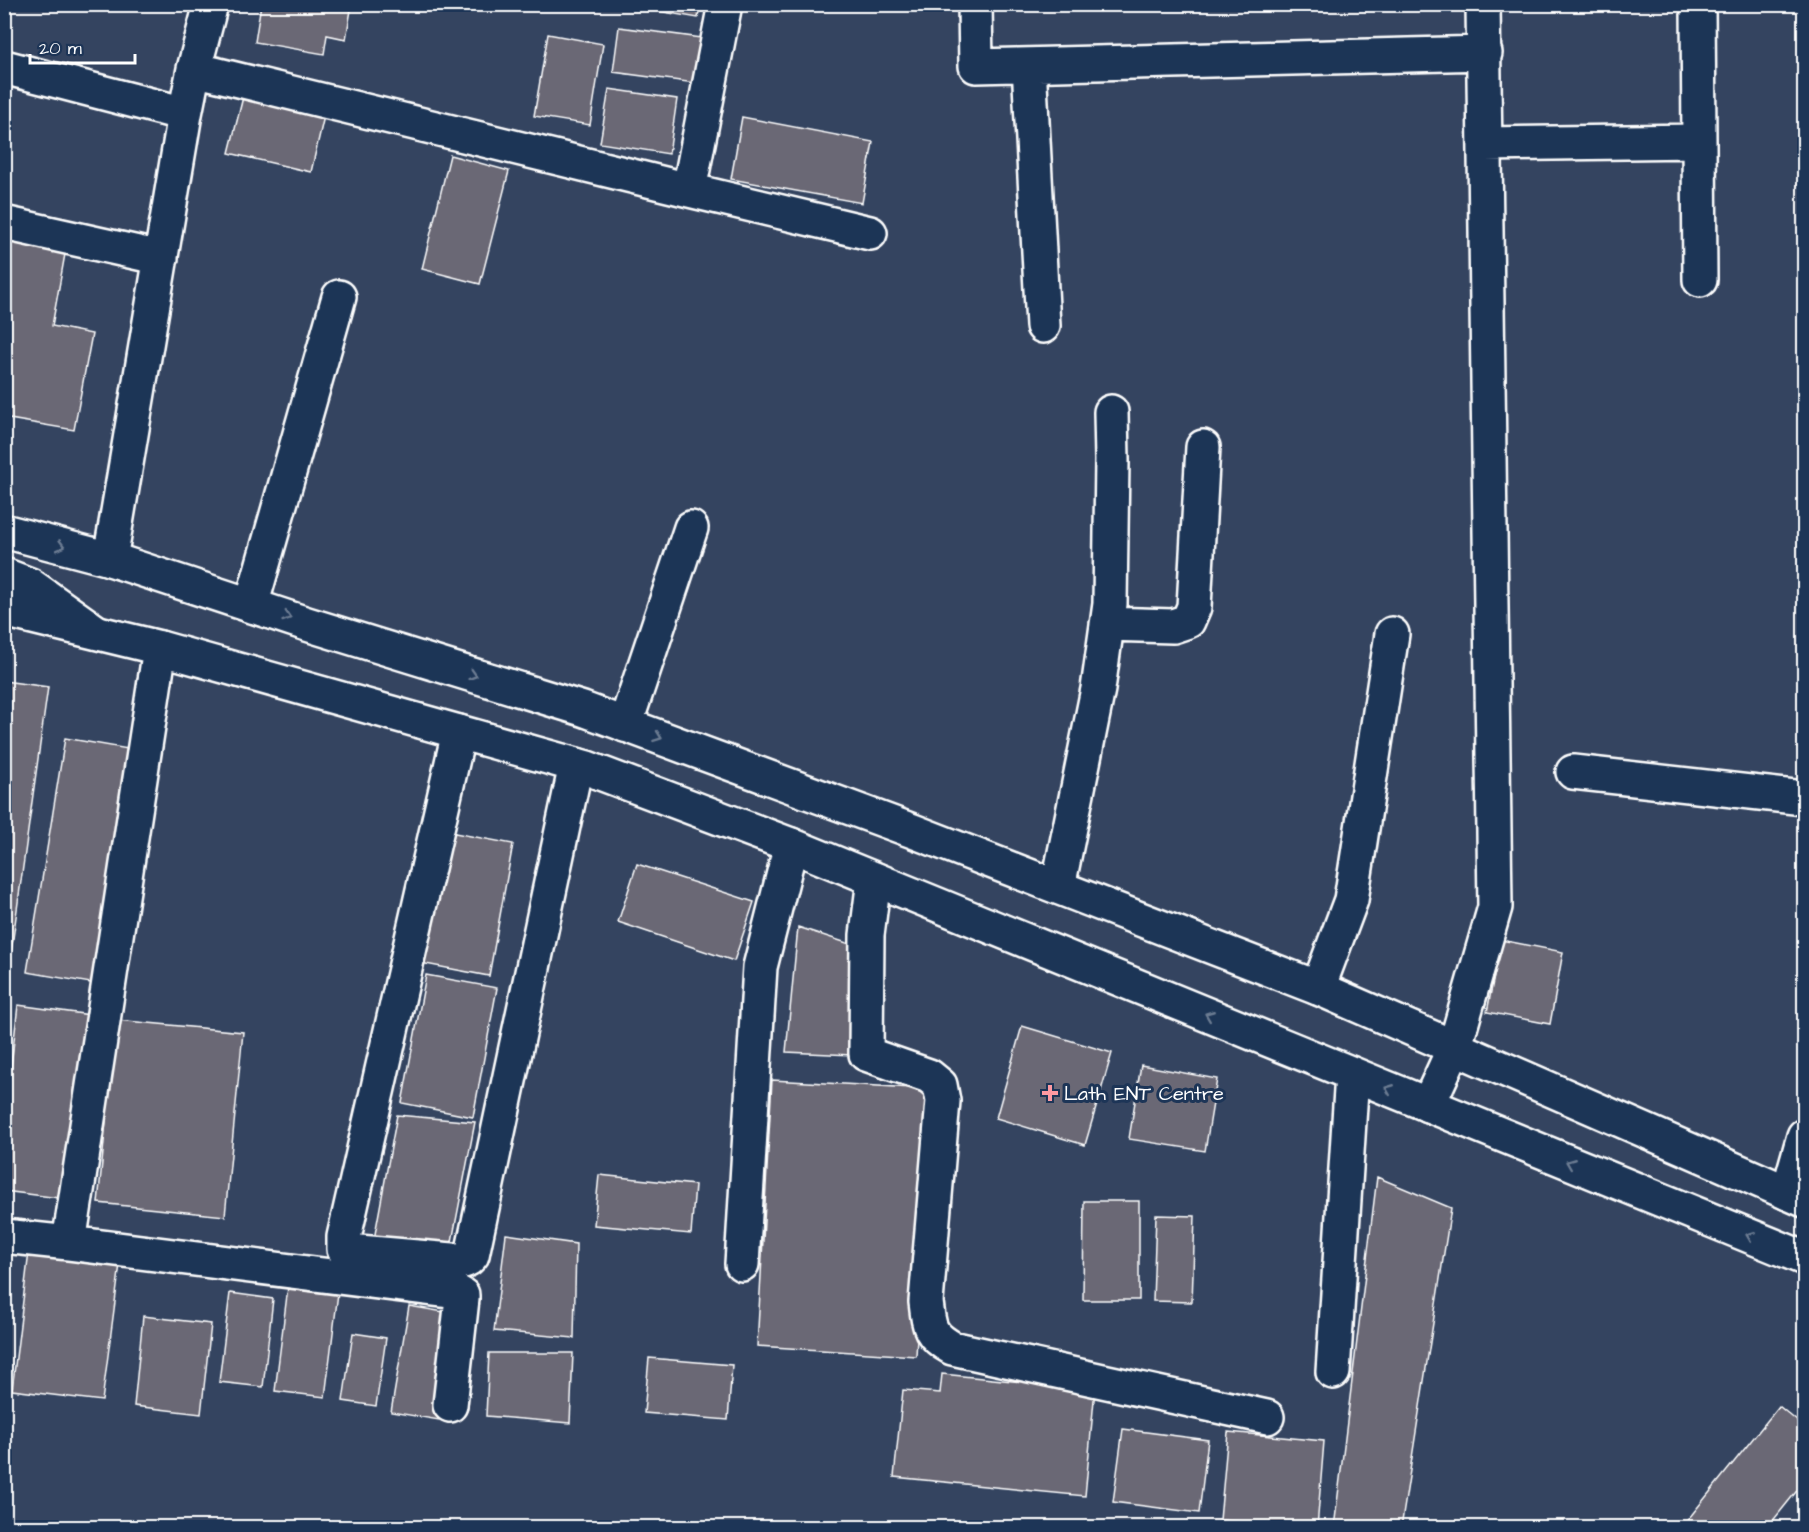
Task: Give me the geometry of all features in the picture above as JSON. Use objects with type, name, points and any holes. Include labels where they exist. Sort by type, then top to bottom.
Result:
[{"type":"street","points":[[110,559],[184,114],[211,4]]},
{"type":"street","points":[[689,190],[725,4]]},
{"type":"street","points":[[975,4],[976,66],[1485,53]]},
{"type":"street","points":[[1428,1105],[1455,1046],[1495,907],[1483,4]]},
{"type":"street","points":[[1698,4],[1700,280]]},
{"type":"street","points":[[1029,65],[1043,326]]},
{"type":"street","points":[[4,67],[184,114]]},
{"type":"street","points":[[194,69],[870,233]]},
{"type":"street","points":[[1486,144],[1699,141]]},
{"type":"street","points":[[4,223],[161,258]]},
{"type":"street","points":[[251,606],[339,297]]},
{"type":"street","points":[[1058,887],[1098,689],[1110,604],[1111,412]]},
{"type":"street","points":[[1107,624],[1173,626],[1188,621],[1194,607],[1203,447]]},
{"type":"street","points":[[625,725],[691,528]]},
{"type":"street","points":[[4,531],[110,559],[251,606],[583,709],[902,826],[1318,988],[1796,1196],[1804,1136]]},
{"type":"street","points":[[17,580],[96,632]]},
{"type":"street","points":[[4,610],[160,648],[576,765],[791,845],[1804,1258]]},
{"type":"street","points":[[1318,988],[1351,900],[1392,634]]},
{"type":"street","points":[[69,1243],[160,648]]},
{"type":"street","points":[[459,732],[344,1237],[343,1243],[346,1251],[464,1261],[472,1255],[576,765]]},
{"type":"street","points":[[1573,772],[1804,798]]},
{"type":"street","points":[[742,1264],[760,967],[791,845]]},
{"type":"street","points":[[874,879],[867,935],[868,1045],[866,1054],[929,1076],[940,1085],[943,1101],[926,1302],[928,1325],[939,1341],[964,1351],[1267,1417]]},
{"type":"street","points":[[1334,1372],[1352,1074]]},
{"type":"street","points":[[4,1236],[457,1292],[462,1299],[450,1405]]},
{"type":"building","points":[[261,4],[332,4],[332,6],[351,10],[346,39],[327,35],[324,54],[255,42]]},
{"type":"building","points":[[635,4],[700,4],[698,18],[635,7]]},
{"type":"building","points":[[619,27],[701,38],[695,83],[613,72]]},
{"type":"building","points":[[548,34],[603,44],[590,125],[534,116]]},
{"type":"building","points":[[609,89],[677,99],[669,154],[600,143]]},
{"type":"building","points":[[243,97],[324,116],[311,172],[229,153]]},
{"type":"building","points":[[742,117],[873,142],[862,203],[731,179]]},
{"type":"building","points":[[450,155],[509,171],[480,284],[422,269]]},
{"type":"building","points":[[4,232],[67,243],[52,326],[92,334],[74,430],[4,418]]},
{"type":"building","points":[[4,681],[48,687],[4,1003]]},
{"type":"building","points":[[65,738],[134,750],[96,984],[27,972]]},
{"type":"building","points":[[439,830],[513,844],[489,976],[415,962]]},
{"type":"building","points":[[637,864],[754,902],[734,961],[618,922]]},
{"type":"building","points":[[798,927],[856,946],[852,1055],[786,1052]]},
{"type":"building","points":[[1501,940],[1563,952],[1550,1024],[1487,1012]]},
{"type":"building","points":[[426,975],[497,988],[473,1117],[402,1103]]},
{"type":"building","points":[[18,1005],[90,1015],[67,1199],[4,1191],[4,1084],[9,1084]]},
{"type":"building","points":[[116,1020],[243,1032],[225,1216],[98,1203]]},
{"type":"building","points":[[1022,1026],[1112,1053],[1085,1145],[996,1118]]},
{"type":"building","points":[[1141,1065],[1217,1079],[1205,1151],[1129,1139]]},
{"type":"building","points":[[772,1080],[931,1089],[916,1356],[757,1346]]},
{"type":"building","points":[[397,1115],[475,1122],[450,1252],[373,1245]]},
{"type":"building","points":[[599,1175],[695,1185],[691,1234],[594,1225]]},
{"type":"building","points":[[1377,1177],[1451,1208],[1401,1528],[1334,1528]]},
{"type":"building","points":[[1084,1201],[1139,1201],[1139,1300],[1083,1300]]},
{"type":"building","points":[[1156,1215],[1195,1216],[1192,1302],[1153,1301]]},
{"type":"building","points":[[506,1234],[576,1244],[574,1338],[494,1331]]},
{"type":"building","points":[[29,1252],[120,1264],[102,1401],[12,1390]]},
{"type":"building","points":[[288,1287],[338,1293],[325,1397],[275,1391]]},
{"type":"building","points":[[230,1293],[273,1299],[263,1387],[219,1382]]},
{"type":"building","points":[[409,1306],[456,1314],[439,1420],[391,1412]]},
{"type":"building","points":[[143,1316],[211,1324],[201,1414],[134,1406]]},
{"type":"building","points":[[353,1333],[386,1338],[376,1406],[343,1401]]},
{"type":"building","points":[[489,1353],[573,1353],[570,1423],[486,1416]]},
{"type":"building","points":[[649,1358],[732,1365],[728,1420],[644,1413]]},
{"type":"building","points":[[942,1374],[1095,1389],[1085,1496],[894,1477],[903,1390],[940,1393]]},
{"type":"building","points":[[1779,1406],[1804,1427],[1804,1482],[1767,1528],[1681,1528]]},
{"type":"building","points":[[1123,1429],[1208,1440],[1199,1513],[1113,1502]]},
{"type":"building","points":[[1228,1432],[1324,1441],[1317,1528],[1220,1520]]},
{"type":"place","name":"Lath ENT Centre","points":[[1050,1093]]}]
